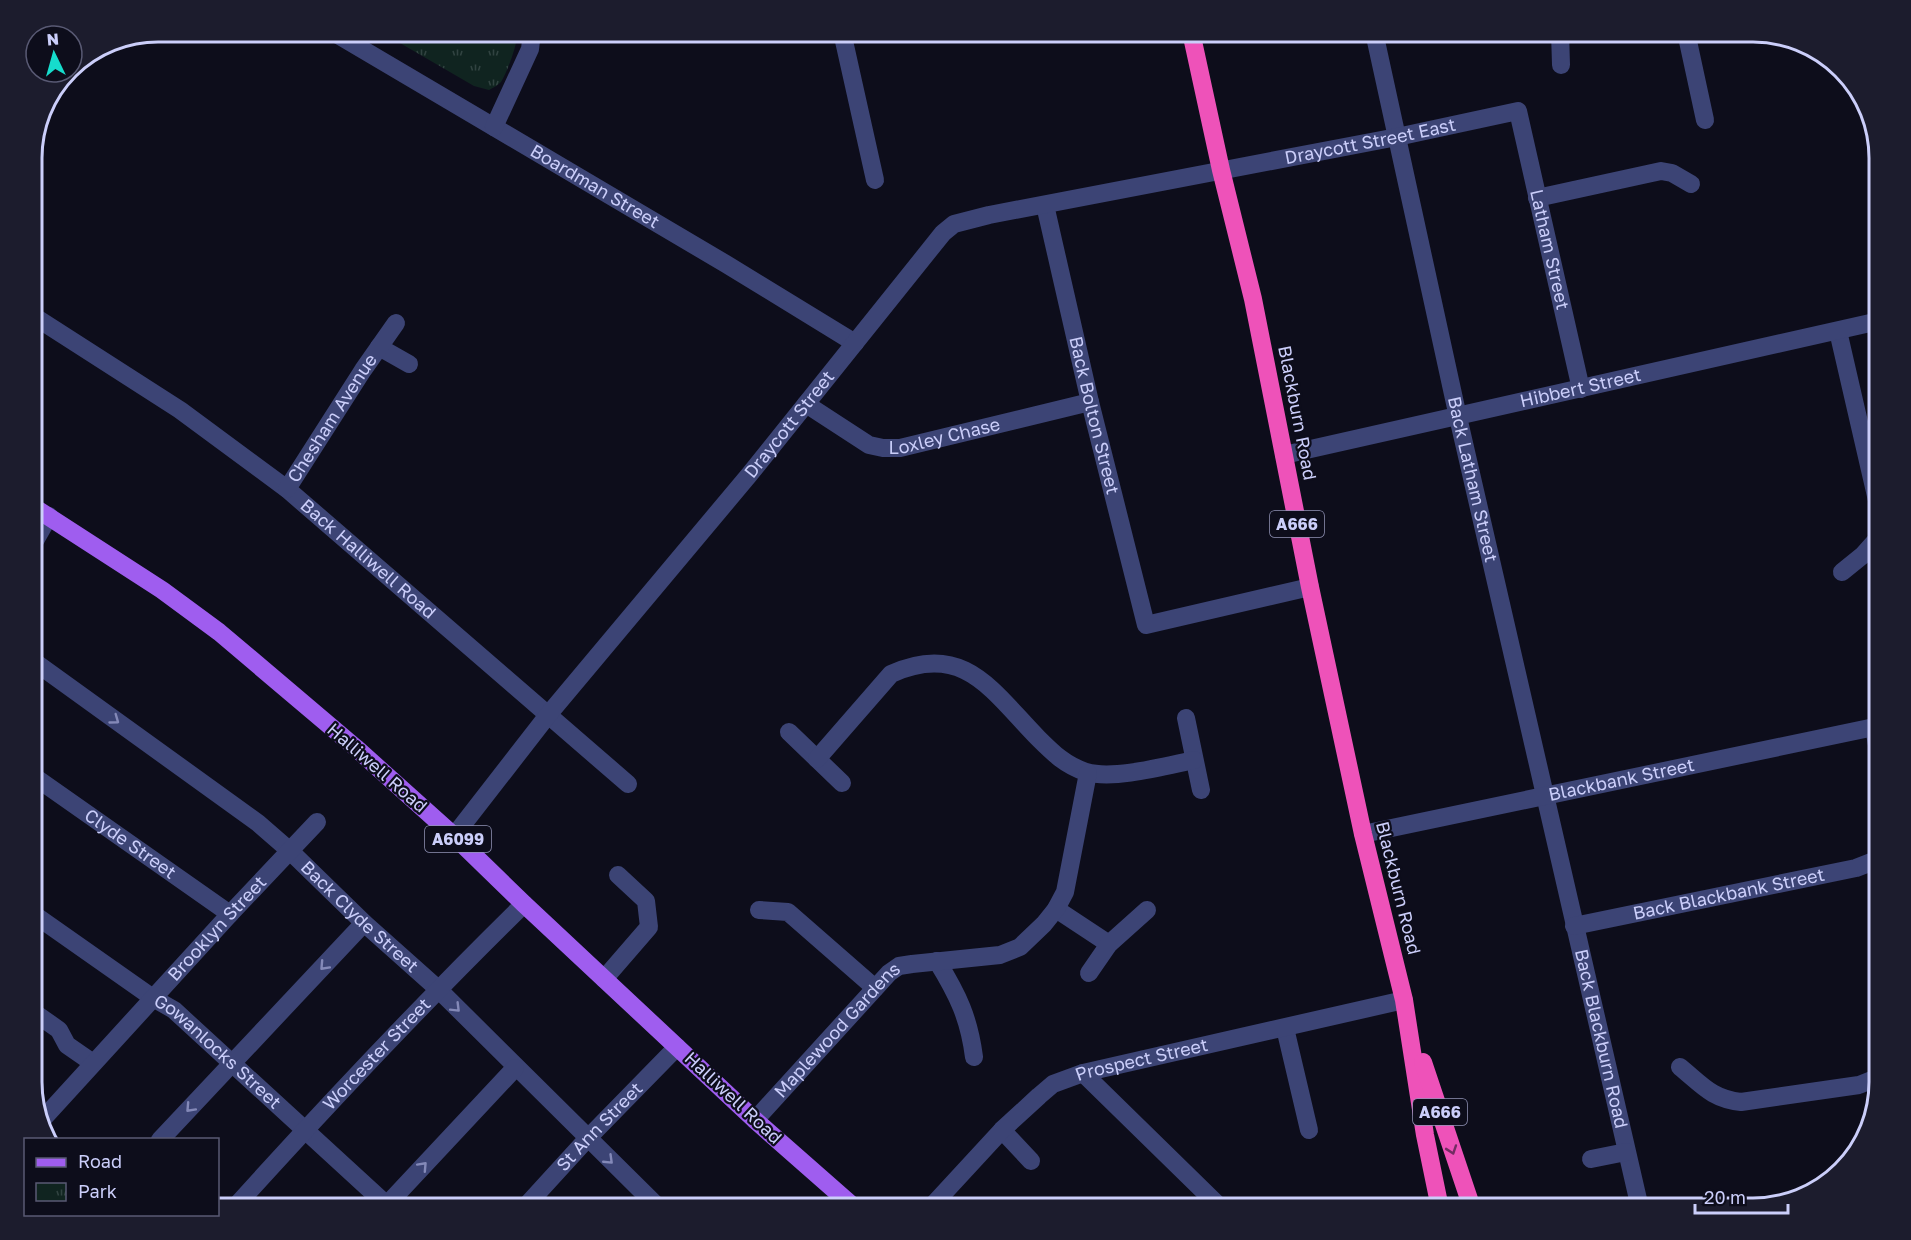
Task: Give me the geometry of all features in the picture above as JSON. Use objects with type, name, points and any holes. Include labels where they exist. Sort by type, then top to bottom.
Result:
[{"type":"highway","name":"Blackburn Road","points":[[1193,42],[1221,170],[1245,264],[1310,587],[1363,834],[1405,1008],[1425,1135],[1438,1198]]},
{"type":"highway","name":"Blackburn Road","points":[[1405,1008],[1468,1198]]},
{"type":"main road","name":"Halliwell Road","points":[[42,512],[162,590],[219,632],[363,754],[454,836],[755,1120],[843,1198]]},
{"type":"street","name":"Boardman Street","points":[[350,42],[855,343]]},
{"type":"street","points":[[494,127],[530,49],[531,42]]},
{"type":"street","points":[[844,42],[875,180]]},
{"type":"street","name":"Back Latham Street","points":[[1376,42],[1458,417],[1574,926]]},
{"type":"street","points":[[1560,42],[1561,65]]},
{"type":"street","points":[[1688,42],[1705,120]]},
{"type":"street","name":"Draycott Street East","points":[[1221,170],[1397,137],[1518,111]]},
{"type":"street","name":"Latham Street","points":[[1518,111],[1581,389]]},
{"type":"street","name":"Draycott Street","points":[[454,836],[548,715],[673,567],[943,232],[954,224],[1221,170]]},
{"type":"street","points":[[1537,198],[1660,171],[1672,173],[1691,184]]},
{"type":"street","name":"Back Bolton Street","points":[[1045,205],[1090,402],[1146,625],[1310,587]]},
{"type":"street","name":"Back Halliwell Road","points":[[42,321],[180,410],[287,489],[628,784]]},
{"type":"street","name":"Chesham Avenue","points":[[287,489],[396,323]]},
{"type":"street","name":"Hibbert Street","points":[[1284,455],[1869,324]]},
{"type":"street","points":[[1838,331],[1869,462]]},
{"type":"street","name":"Chesham Avenue","points":[[379,347],[409,364]]},
{"type":"street","name":"Loxley Chase","points":[[806,404],[869,445],[900,448],[1090,402]]},
{"type":"street","points":[[42,528],[49,516]]},
{"type":"street","points":[[1842,572],[1869,549]]},
{"type":"street","points":[[817,759],[879,685],[891,674],[925,663],[945,663],[963,668],[981,680],[1057,758],[1088,773],[1134,772],[1194,760]]},
{"type":"street","name":"Back Clyde Street","points":[[42,667],[258,824],[290,850],[364,923],[438,989],[647,1198]]},
{"type":"street","points":[[1186,718],[1201,790]]},
{"type":"street","name":"Blackbank Street","points":[[1363,834],[1869,728]]},
{"type":"street","points":[[789,732],[842,783]]},
{"type":"street","name":"Maplewood Gardens","points":[[755,1120],[889,973],[899,966],[1000,955],[1020,947],[1044,924],[1056,909],[1065,892],[1088,773]]},
{"type":"street","name":"Clyde Street","points":[[42,782],[230,914]]},
{"type":"street","name":"Brooklyn Street","points":[[47,1114],[317,822]]},
{"type":"street","name":"Back Blackbank Street","points":[[1574,926],[1856,868],[1869,863]]},
{"type":"street","points":[[604,979],[649,927],[645,901],[618,875]]},
{"type":"street","name":"Worcester Street","points":[[244,1198],[438,989],[524,904]]},
{"type":"street","points":[[1056,909],[1109,944]]},
{"type":"street","points":[[759,910],[788,912],[875,988]]},
{"type":"street","points":[[1089,973],[1109,944],[1147,910]]},
{"type":"street","name":"Gowanlocks Street","points":[[42,920],[153,998],[174,1010],[376,1198]]},
{"type":"street","points":[[162,1138],[364,923]]},
{"type":"street","name":"Back Blackburn Road","points":[[1574,926],[1637,1198]]},
{"type":"street","points":[[937,962],[956,992],[971,1030],[974,1058]]},
{"type":"street","name":"Prospect Street","points":[[940,1198],[1002,1130],[1053,1084],[1083,1073],[1285,1028],[1405,1008]]},
{"type":"street","points":[[42,1018],[59,1030],[67,1045],[93,1063]]},
{"type":"street","points":[[1285,1028],[1309,1130]]},
{"type":"street","name":"St Ann Street","points":[[534,1198],[587,1139],[677,1047]]},
{"type":"street","points":[[1680,1067],[1711,1093],[1724,1100],[1741,1102],[1869,1084]]},
{"type":"street","points":[[396,1198],[515,1068]]},
{"type":"street","points":[[1083,1073],[1210,1198]]},
{"type":"street","points":[[1002,1130],[1031,1161]]},
{"type":"street","name":"Back Blackburn Road","points":[[1591,1159],[1626,1152]]},
{"type":"green space","points":[[398,42],[516,42],[509,65],[500,83],[489,90],[474,86]]}]
